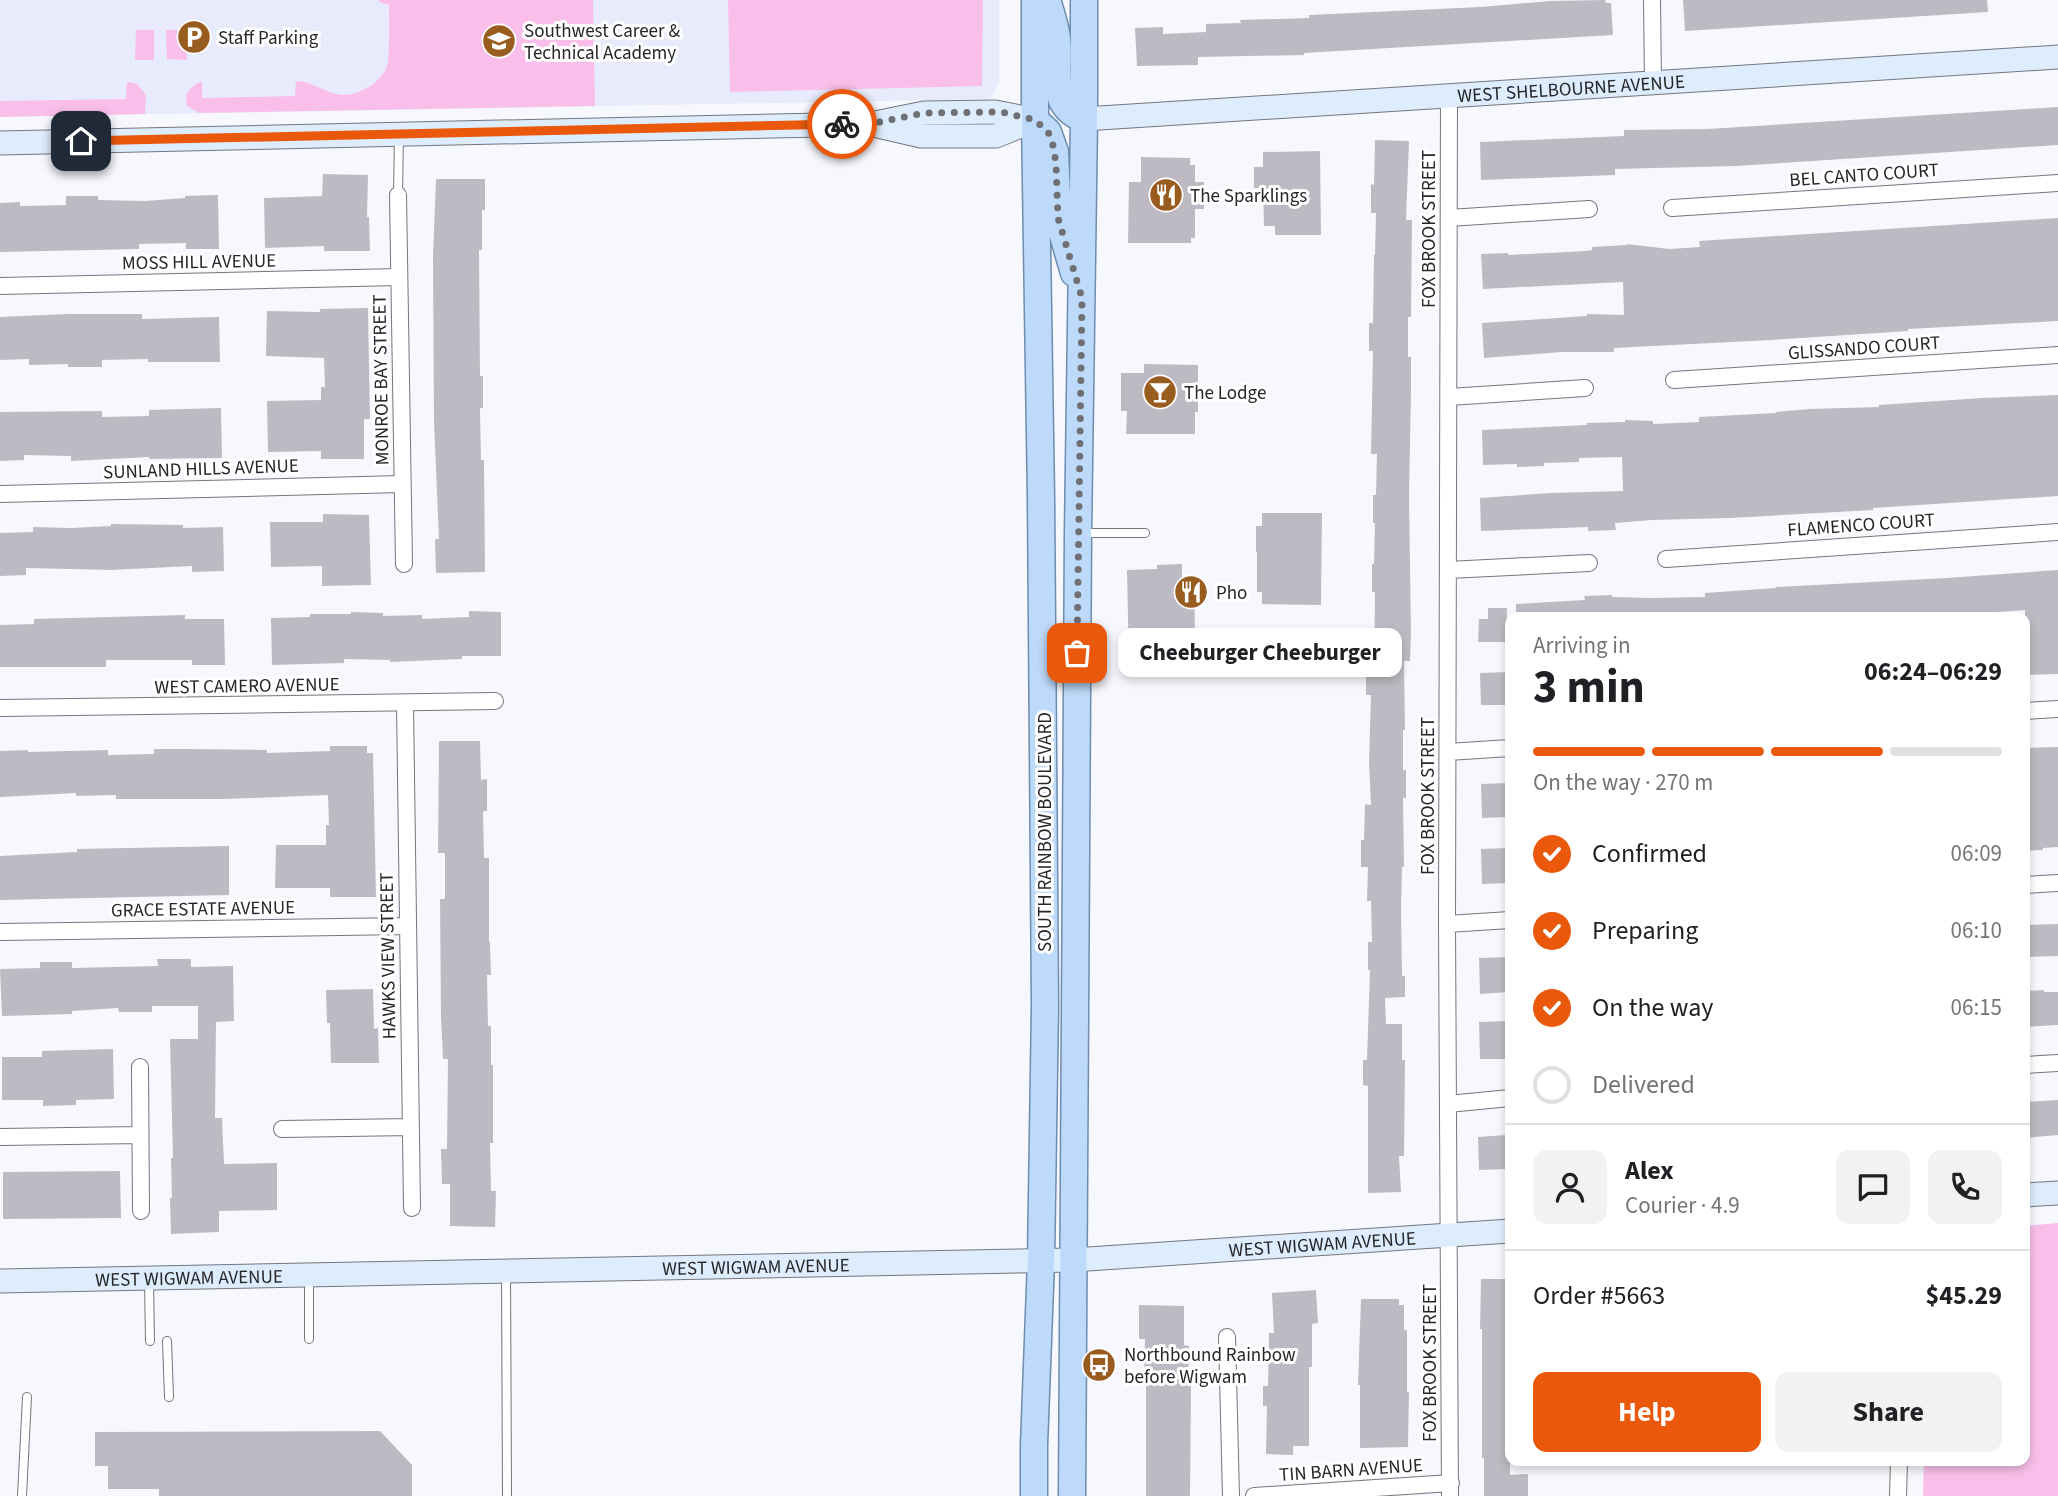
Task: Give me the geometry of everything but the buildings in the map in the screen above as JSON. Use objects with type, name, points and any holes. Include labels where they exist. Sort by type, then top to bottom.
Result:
[{"type":"main road","name":"SOUTH RAINBOW BOULEVARD","points":[[1034,1496],[1045,1016],[1035,0]]},
{"type":"main road","points":[[1047,0],[1057,37],[1059,92],[1065,107],[1072,115],[1084,119]]},
{"type":"main road","name":"SOUTH RAINBOW BOULEVARD","points":[[1072,1496],[1084,0]]},
{"type":"main road","points":[[1035,120],[1048,132],[1052,140],[1056,163],[1058,218],[1082,298]]},
{"type":"main road","points":[[1041,497],[1055,591],[1056,639],[1066,666],[1077,677]]},
{"type":"main road","points":[[1043,714],[1056,729],[1057,796],[1076,868]]},
{"type":"street","points":[[1652,0],[1653,83]]},
{"type":"street","name":"WEST SHELBOURNE AVENUE","points":[[1084,119],[2058,57]]},
{"type":"street","name":"FOX BROOK STREET","points":[[1449,96],[1447,925],[1450,1490]]},
{"type":"street","points":[[0,143],[870,124],[924,113],[1001,112],[1035,120]]},
{"type":"street","name":"BEL CANTO COURT","points":[[1672,208],[2058,183]]},
{"type":"street","name":"MONROE BAY STREET","points":[[398,195],[404,565]]},
{"type":"street","points":[[1449,218],[1589,209]]},
{"type":"street","name":"MOSS HILL AVENUE","points":[[0,286],[399,277]]},
{"type":"street","name":"GLISSANDO COURT","points":[[1674,380],[2058,355]]},
{"type":"street","points":[[1449,397],[1585,388]]},
{"type":"street","name":"SUNLAND HILLS AVENUE","points":[[0,494],[402,484]]},
{"type":"street","name":"FLAMENCO COURT","points":[[1666,559],[2058,532]]},
{"type":"street","points":[[1448,570],[1589,563]]},
{"type":"street","name":"WEST CAMERO AVENUE","points":[[0,708],[495,701]]},
{"type":"street","name":"HAWKS VIEW STREET","points":[[405,704],[412,1208]]},
{"type":"street","points":[[2030,711],[2058,709]]},
{"type":"street","points":[[1448,752],[1505,748]]},
{"type":"street","points":[[2030,885],[2058,883]]},
{"type":"street","points":[[1447,925],[1505,920]]},
{"type":"street","name":"GRACE ESTATE AVENUE","points":[[0,932],[407,926]]},
{"type":"street","points":[[2030,1065],[2058,1063]]},
{"type":"street","points":[[140,1067],[141,1211]]},
{"type":"street","points":[[1448,1104],[1505,1098]]},
{"type":"street","points":[[282,1129],[410,1127]]},
{"type":"street","points":[[0,1137],[140,1135]]},
{"type":"street","points":[[2030,1195],[2058,1193]]},
{"type":"street","name":"WEST WIGWAM AVENUE","points":[[0,1281],[1073,1260],[1505,1231]]},
{"type":"street","points":[[1227,1337],[1231,1496]]},
{"type":"street","points":[[1898,1496],[1899,1466]]},
{"type":"street","name":"TIN BARN AVENUE","points":[[1254,1496],[1450,1490]]},
{"type":"lane","points":[[398,195],[399,134]]},
{"type":"lane","points":[[1078,533],[1145,533]]},
{"type":"lane","points":[[506,1271],[507,1496]]},
{"type":"lane","points":[[309,1275],[309,1339]]},
{"type":"lane","points":[[149,1279],[150,1341]]},
{"type":"lane","points":[[167,1340],[169,1397]]},
{"type":"lane","points":[[22,1496],[27,1397]]},
{"type":"shaded area","name":"Southwest Career & Technical Academy","points":[[0,0],[999,0],[999,83],[990,99],[0,117]]},
{"type":"shaded area","points":[[379,0],[593,0],[595,106],[199,113],[187,106],[186,97],[189,90],[202,81],[202,98],[295,96],[296,81],[343,95],[356,93],[370,86],[384,72],[388,61],[389,5]]},
{"type":"shaded area","points":[[728,0],[983,0],[982,86],[730,92]]},
{"type":"shaded area","points":[[136,30],[154,30],[154,60],[135,60]]},
{"type":"shaded area","points":[[166,30],[186,30],[187,60],[167,59]]},
{"type":"shaded area","points":[[127,82],[137,84],[146,95],[145,114],[0,117],[0,101],[126,99]]},
{"type":"shaded area","points":[[2058,1223],[2058,1496],[1923,1496],[1924,1466],[2030,1466],[2030,1226]]},
{"type":"way so far","points":[[842,124],[870,124],[924,113],[1001,112],[1035,120],[1048,132],[1052,140],[1056,163],[1058,218],[1082,298],[1077,653]]},
{"type":"place","name":"Staff Parking","points":[[194,37]]},
{"type":"place","name":"Southwest Career & Technical Academy","points":[[499,41]]},
{"type":"place","name":"The Sparklings","points":[[1166,195]]},
{"type":"place","name":"The Lodge","points":[[1160,392]]},
{"type":"place","name":"Pho","points":[[1191,592]]},
{"type":"place","name":"Cheeburger Cheeburger","points":[[1077,653]]},
{"type":"place","name":"Northbound Rainbow before Wigwam","points":[[1099,1365]]},
{"type":"route","points":[[81,141],[842,124]]}]
